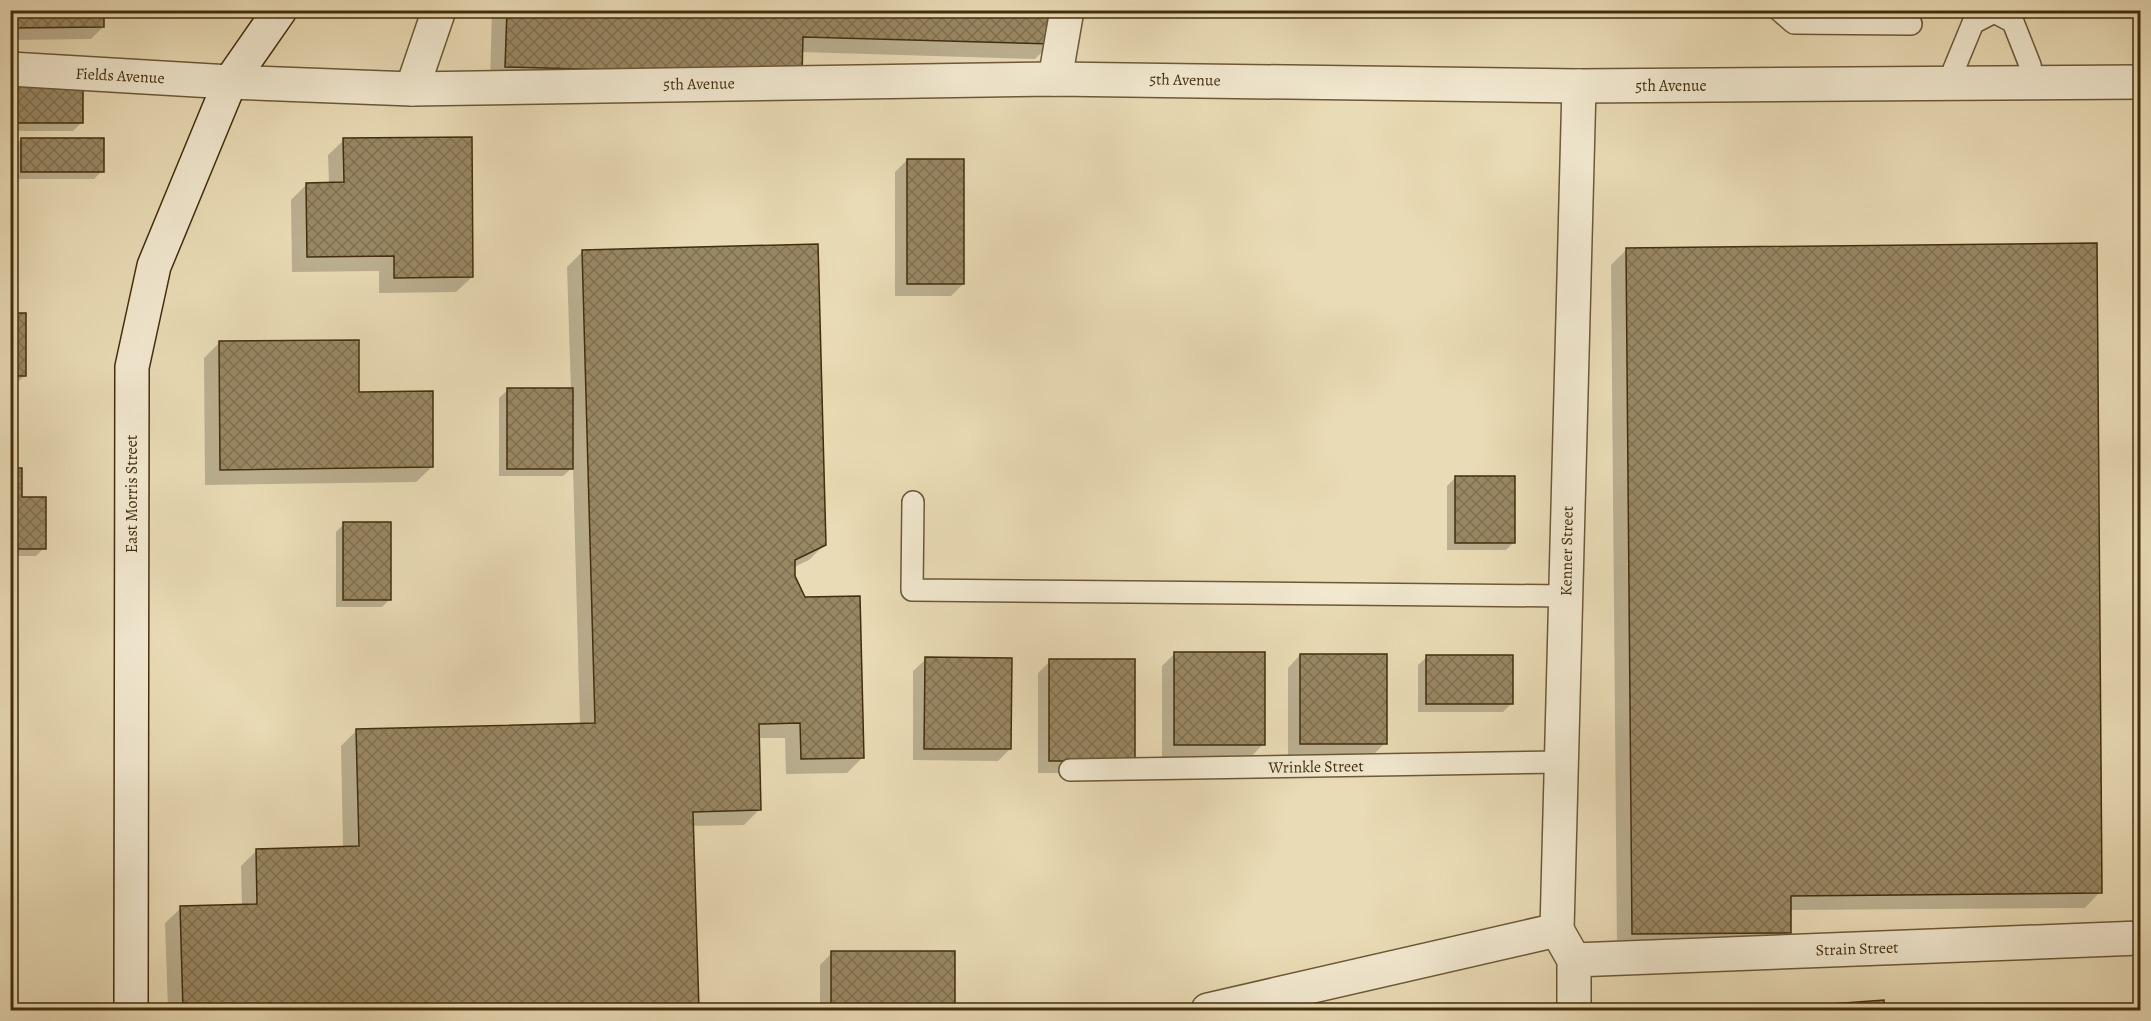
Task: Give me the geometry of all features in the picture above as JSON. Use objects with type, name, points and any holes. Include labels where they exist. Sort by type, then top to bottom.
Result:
[{"type":"street","name":"East Morris Street","points":[[131,1011],[132,367],[153,266],[230,82],[280,10]]},
{"type":"street","points":[[412,89],[439,10]]},
{"type":"street","points":[[1055,79],[1067,10]]},
{"type":"street","name":"Fields Avenue","points":[[10,69],[230,82]]},
{"type":"street","name":"5th Avenue","points":[[230,82],[412,89],[1055,79],[1579,86],[2140,82]]},
{"type":"street","name":"Kenner Street","points":[[1557,930],[1579,86]]},
{"type":"street","points":[[1208,1011],[1557,930],[1574,960],[1574,1011]]},
{"type":"street","name":"Strain Street","points":[[1574,960],[2140,938]]},
{"type":"lane","points":[[1779,10],[1794,23],[1911,24]]},
{"type":"lane","points":[[1953,84],[1954,69],[1973,23],[1994,11],[2013,22],[2030,65],[2033,83]]},
{"type":"lane","points":[[913,502],[912,590],[1566,596]]},
{"type":"lane","name":"Wrinkle Street","points":[[1070,770],[1562,762]]},
{"type":"building","points":[[10,10],[104,10],[104,27],[10,28]]},
{"type":"building","points":[[507,10],[1053,10],[1053,44],[803,37],[802,75],[505,67]]},
{"type":"building","points":[[10,65],[83,65],[83,123],[10,123]]},
{"type":"building","points":[[472,137],[473,277],[394,278],[394,256],[307,257],[306,183],[344,182],[343,138]]},
{"type":"building","points":[[21,138],[104,138],[104,172],[21,172]]},
{"type":"building","points":[[907,159],[964,159],[964,284],[907,284]]},
{"type":"building","points":[[2097,243],[2102,893],[1791,896],[1791,933],[1632,934],[1626,248]]},
{"type":"building","points":[[818,244],[826,545],[795,560],[795,576],[805,597],[860,596],[864,758],[801,759],[800,723],[759,724],[761,810],[693,812],[699,1010],[183,1010],[180,906],[257,904],[256,849],[359,846],[356,729],[595,723],[582,250]]},
{"type":"building","points":[[10,313],[26,313],[26,376],[10,376]]},
{"type":"building","points":[[359,340],[359,392],[433,391],[433,467],[220,470],[219,341]]},
{"type":"building","points":[[507,388],[573,388],[573,469],[507,469]]},
{"type":"building","points":[[10,468],[22,468],[22,497],[46,497],[46,549],[10,549]]},
{"type":"building","points":[[1455,476],[1515,476],[1515,543],[1455,543]]},
{"type":"building","points":[[343,522],[391,522],[391,600],[343,600]]},
{"type":"building","points":[[1174,652],[1265,652],[1265,745],[1174,745]]},
{"type":"building","points":[[1300,654],[1387,654],[1387,744],[1300,744]]},
{"type":"building","points":[[1426,655],[1513,655],[1513,704],[1426,704]]},
{"type":"building","points":[[925,657],[1012,658],[1011,749],[924,749]]},
{"type":"building","points":[[1049,659],[1135,659],[1135,761],[1049,761]]},
{"type":"building","points":[[831,951],[955,951],[955,1006],[831,1006]]},
{"type":"building","points":[[1884,1000],[1885,1010],[1746,1010]]}]
